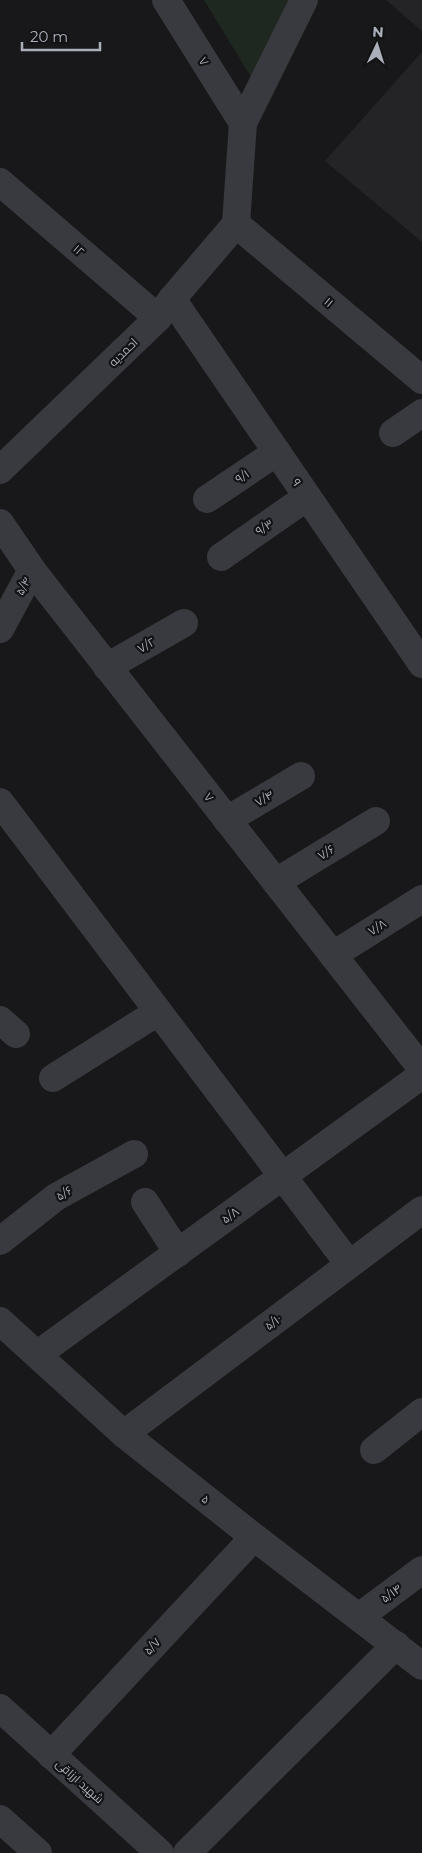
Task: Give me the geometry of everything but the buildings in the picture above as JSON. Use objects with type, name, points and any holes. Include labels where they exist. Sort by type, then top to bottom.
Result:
[{"type":"street","name":"۷","points":[[166,0],[243,123]]},
{"type":"street","points":[[236,224],[243,123],[304,0]]},
{"type":"street","name":"۱۲","points":[[0,182],[165,309]]},
{"type":"street","name":"احمدیه","points":[[0,470],[165,309],[236,224]]},
{"type":"street","name":"۱۱","points":[[236,224],[422,380]]},
{"type":"street","name":"۹","points":[[165,309],[277,452],[422,664]]},
{"type":"street","points":[[392,433],[422,413]]},
{"type":"street","name":"۹/۱","points":[[207,499],[277,452]]},
{"type":"street","name":"۹/۳","points":[[221,556],[307,497]]},
{"type":"street","name":"۷","points":[[0,523],[32,570],[422,1070]]},
{"type":"street","name":"۵/۴","points":[[0,629],[32,570]]},
{"type":"street","name":"۷/۲","points":[[108,667],[184,623]]},
{"type":"street","name":"۷/۴","points":[[227,820],[301,776]]},
{"type":"street","points":[[0,802],[282,1178],[349,1264]]},
{"type":"street","name":"۷/۶","points":[[276,882],[376,821]]},
{"type":"street","name":"۷/۸","points":[[333,955],[422,899]]},
{"type":"street","points":[[53,1078],[158,1012]]},
{"type":"street","name":"۵/۸","points":[[38,1354],[422,1076]]},
{"type":"street","name":"۵/۶","points":[[0,1241],[56,1198],[134,1154]]},
{"type":"street","points":[[145,1202],[178,1253]]},
{"type":"street","name":"۵/۱۰","points":[[124,1434],[422,1210]]},
{"type":"street","name":"۵","points":[[0,1321],[124,1434],[422,1666]]},
{"type":"street","points":[[374,1450],[422,1412]]},
{"type":"street","name":"۵/۷","points":[[51,1755],[254,1537]]},
{"type":"street","name":"۵/۱۴","points":[[360,1617],[422,1570]]},
{"type":"street","points":[[187,1853],[396,1645]]},
{"type":"street","name":"شهید ارزاقی","points":[[0,1708],[160,1853]]},
{"type":"street","points":[[0,1819],[38,1853]]},
{"type":"shaded area","points":[[204,0],[289,0],[251,77]]},
{"type":"shaded area","points":[[386,0],[422,0],[422,31]]},
{"type":"shaded area","points":[[422,52],[422,242],[325,161]]}]
